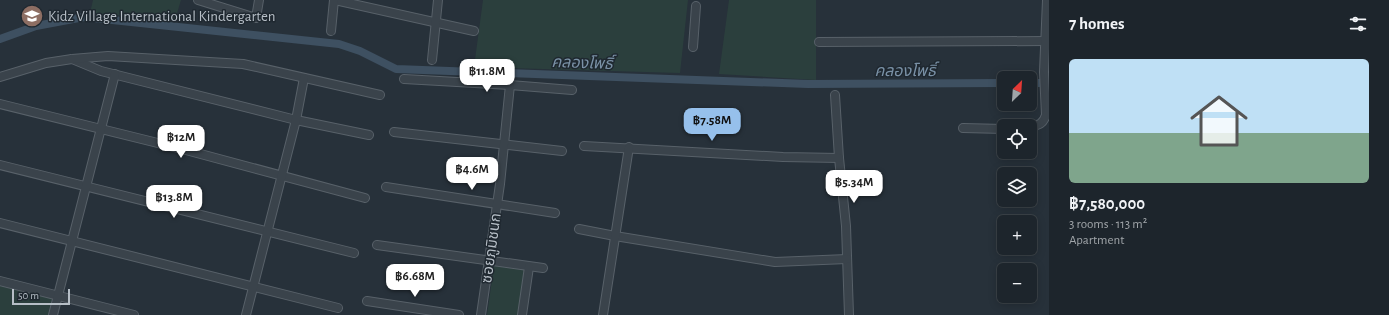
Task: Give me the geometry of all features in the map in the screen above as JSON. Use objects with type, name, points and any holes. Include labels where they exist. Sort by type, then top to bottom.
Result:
[{"type":"street","points":[[198,0],[256,18],[259,0]]},
{"type":"street","points":[[331,31],[335,0],[474,31]]},
{"type":"street","points":[[432,60],[438,0]]},
{"type":"street","points":[[1037,126],[1044,121],[1046,115],[1044,72],[1047,0]]},
{"type":"street","points":[[693,48],[696,6]]},
{"type":"street","points":[[819,42],[1046,41]]},
{"type":"street","points":[[0,77],[30,67],[72,58],[108,56],[210,61],[254,66],[380,95]]},
{"type":"street","points":[[72,58],[96,69],[115,74],[296,120],[369,135]]},
{"type":"street","points":[[53,315],[115,74]]},
{"type":"street","points":[[246,315],[296,120],[304,78]]},
{"type":"street","points":[[404,79],[572,90]]},
{"type":"street","name":"ซอยภูมิชนก","points":[[481,315],[497,205],[510,85]]},
{"type":"street","points":[[835,95],[839,158],[846,226],[849,315]]},
{"type":"street","points":[[0,104],[281,175],[365,198]]},
{"type":"street","points":[[962,128],[997,129]]},
{"type":"street","points":[[394,132],[504,146],[562,151]]},
{"type":"street","points":[[584,146],[629,147],[783,157],[839,158]]},
{"type":"street","points":[[603,315],[629,147]]},
{"type":"street","points":[[0,165],[354,253]]},
{"type":"street","points":[[386,187],[497,205],[555,212]]},
{"type":"street","points":[[0,223],[338,308]]},
{"type":"street","points":[[579,229],[774,262],[847,259]]},
{"type":"street","points":[[377,245],[544,268]]},
{"type":"street","points":[[522,315],[530,267]]},
{"type":"street","points":[[0,281],[134,315]]},
{"type":"street","points":[[367,301],[459,315]]},
{"type":"green space","points":[[93,0],[181,0],[175,20],[90,13]]},
{"type":"green space","points":[[483,0],[688,0],[680,73],[474,67]]},
{"type":"green space","points":[[729,0],[816,0],[816,80],[719,74]]},
{"type":"green space","points":[[494,266],[525,270],[519,315],[487,315]]},
{"type":"green space","points":[[0,286],[52,299],[48,315],[0,315]]},
{"type":"waterway","name":"คลองโพธิ์","points":[[0,39],[36,26],[84,17],[339,44],[360,51],[396,69],[808,84],[997,83]]},
{"type":"waterway","name":"คลองโพธิ์","points":[[1037,83],[1049,83]]},
{"type":"place","name":"Kidz Village International Kindergarten","points":[[32,16]]}]
